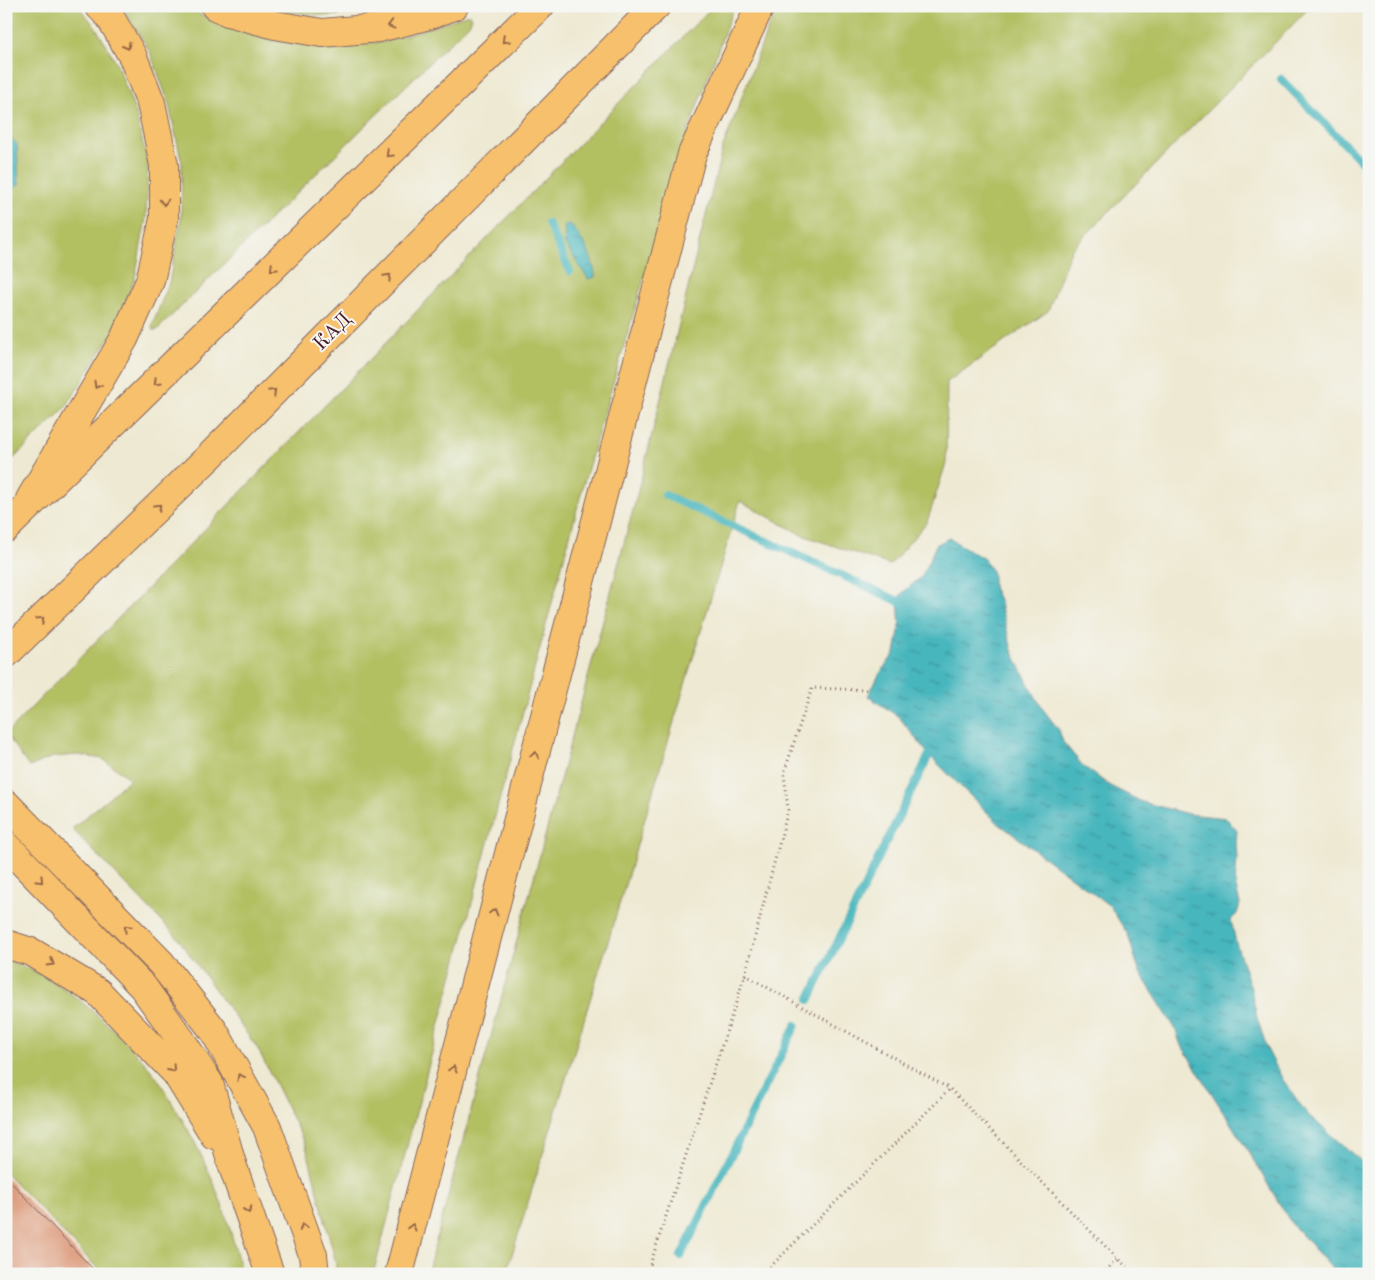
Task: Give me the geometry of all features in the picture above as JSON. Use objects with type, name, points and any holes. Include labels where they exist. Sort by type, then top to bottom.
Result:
[{"type":"main road","points":[[13,522],[124,339],[150,281],[164,219],[164,165],[151,103],[133,57],[110,17],[99,6]]},
{"type":"main road","points":[[215,6],[228,12],[275,25],[322,33],[379,28],[430,15],[454,6]]},
{"type":"main road","points":[[13,522],[540,6]]},
{"type":"main road","name":"КАД","points":[[6,654],[212,454],[656,6]]},
{"type":"main road","points":[[399,1274],[692,154],[760,6]]},
{"type":"main road","points":[[6,804],[161,963],[214,1030],[267,1127],[313,1255],[315,1274]]},
{"type":"main road","points":[[6,845],[143,986],[209,1083],[232,1164],[270,1274]]},
{"type":"main road","points":[[6,944],[31,952],[98,992],[176,1073],[232,1164]]},
{"type":"path","points":[[647,1274],[745,975],[788,810],[784,773],[812,688],[868,690]]},
{"type":"path","points":[[745,975],[950,1090],[1118,1260],[1135,1274]]},
{"type":"path","points":[[763,1274],[950,1090]]},
{"type":"path","points":[[1102,1274],[1118,1260]]},
{"type":"green space","points":[[6,6],[78,6],[95,26],[117,64],[135,111],[148,165],[146,218],[135,278],[113,332],[66,407],[6,466]]},
{"type":"green space","points":[[122,6],[183,6],[223,26],[273,41],[322,46],[383,42],[465,15],[472,17],[470,23],[157,330],[153,330],[152,326],[169,283],[181,219],[182,163],[168,101],[150,52]]},
{"type":"green space","points":[[266,6],[398,6],[391,9],[328,16],[288,12]]},
{"type":"green space","points":[[713,6],[734,6],[683,145],[586,475],[373,1274],[337,1274],[335,1259],[306,1146],[258,1049],[177,937],[72,829],[130,779],[103,759],[78,755],[53,757],[29,767],[6,734]]},
{"type":"green space","points":[[778,6],[1311,6],[1071,250],[1048,311],[947,382],[946,463],[927,522],[890,565],[802,535],[740,501],[506,1274],[427,1274],[637,495],[722,150]]},
{"type":"green space","points":[[6,960],[43,976],[76,997],[119,1035],[154,1074],[184,1123],[205,1164],[223,1207],[241,1274],[103,1274],[6,1173]]},
{"type":"water","points":[[6,134],[17,144],[19,184],[6,197]]},
{"type":"water","points":[[570,224],[579,235],[590,256],[595,277],[588,279],[565,244],[564,225]]},
{"type":"water","points":[[949,538],[984,559],[993,573],[993,587],[999,600],[1012,650],[1042,708],[1059,730],[1063,742],[1083,766],[1110,786],[1142,802],[1188,814],[1226,818],[1237,831],[1235,884],[1240,904],[1237,914],[1231,920],[1236,943],[1251,989],[1257,1018],[1268,1051],[1283,1080],[1307,1114],[1369,1168],[1369,1274],[1337,1274],[1291,1223],[1180,1043],[1175,1028],[1139,971],[1128,935],[1110,906],[998,823],[929,755],[899,717],[868,696],[880,673],[895,653],[900,626],[898,601],[901,594],[922,576],[936,545]]},
{"type":"building","points":[[6,1177],[92,1268],[85,1274],[6,1274]]},
{"type":"waterway","points":[[1281,79],[1369,169]]},
{"type":"waterway","points":[[548,223],[570,271]]},
{"type":"waterway","points":[[665,495],[898,601],[905,607]]},
{"type":"waterway","points":[[809,1000],[929,755]]},
{"type":"waterway","points":[[681,1256],[796,1025]]}]
